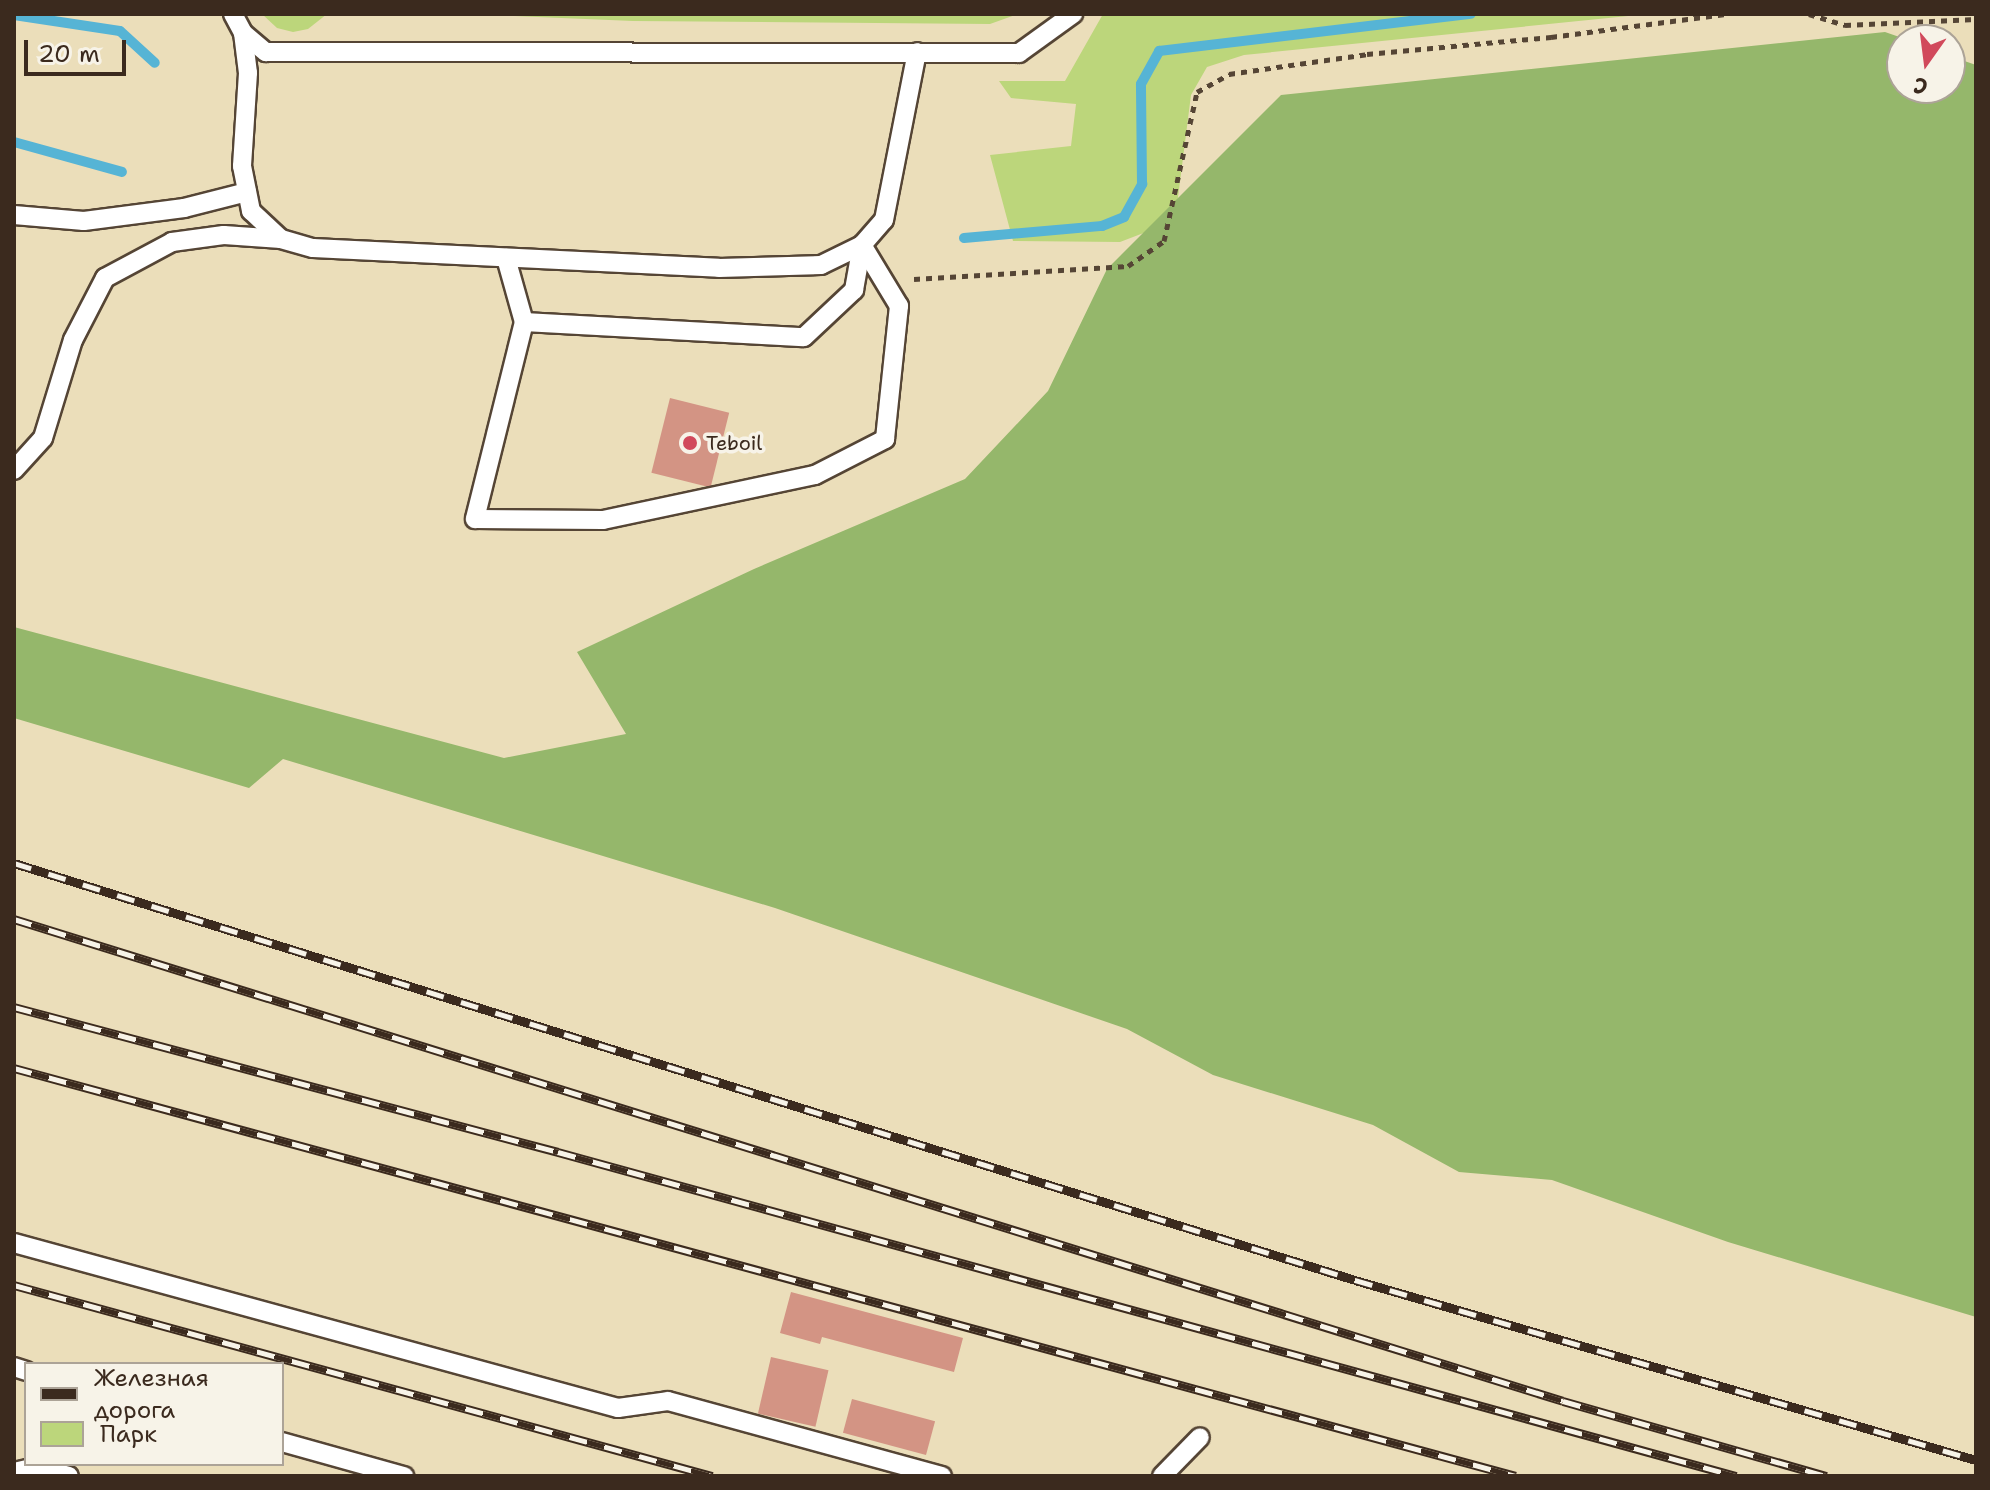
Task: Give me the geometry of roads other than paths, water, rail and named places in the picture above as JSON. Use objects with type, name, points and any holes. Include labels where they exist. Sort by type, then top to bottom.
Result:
[{"type":"lane","points":[[233,14],[243,33],[248,73],[242,166],[251,211],[281,239]]},
{"type":"lane","points":[[243,33],[266,52],[1019,53],[1073,14]]},
{"type":"lane","points":[[14,470],[43,438],[73,340],[105,278],[172,242],[224,235],[281,239],[313,248],[506,258],[719,268],[821,265],[862,245],[884,220],[917,52]]},
{"type":"lane","points":[[14,215],[84,221],[184,208],[247,192]]},
{"type":"lane","points":[[506,258],[524,322],[475,519],[603,520],[815,475],[885,439],[899,306],[862,245]]},
{"type":"lane","points":[[524,322],[804,337],[854,290],[862,245]]},
{"type":"lane","points":[[14,1243],[618,1408],[668,1401],[942,1476]]},
{"type":"lane","points":[[1162,1476],[1200,1437]]},
{"type":"lane","points":[[284,1443],[404,1476]]},
{"type":"lane","points":[[14,1472],[36,1466],[69,1476]]},
{"type":"waterway","points":[[964,238],[1102,226],[1124,217],[1142,184],[1141,84],[1159,51],[1471,14]]},
{"type":"waterway","points":[[14,15],[120,31],[155,63]]},
{"type":"waterway","points":[[14,142],[122,172]]},
{"type":"railway","points":[[14,863],[1355,1280],[1976,1460]]},
{"type":"railway","points":[[14,919],[1563,1401],[1827,1476]]},
{"type":"railway","points":[[14,1007],[558,1152],[1736,1476]]},
{"type":"railway","points":[[14,1068],[1516,1476]]},
{"type":"railway","points":[[14,1285],[712,1476]]},
{"type":"place","name":"Teboil","points":[[690,443]]}]
